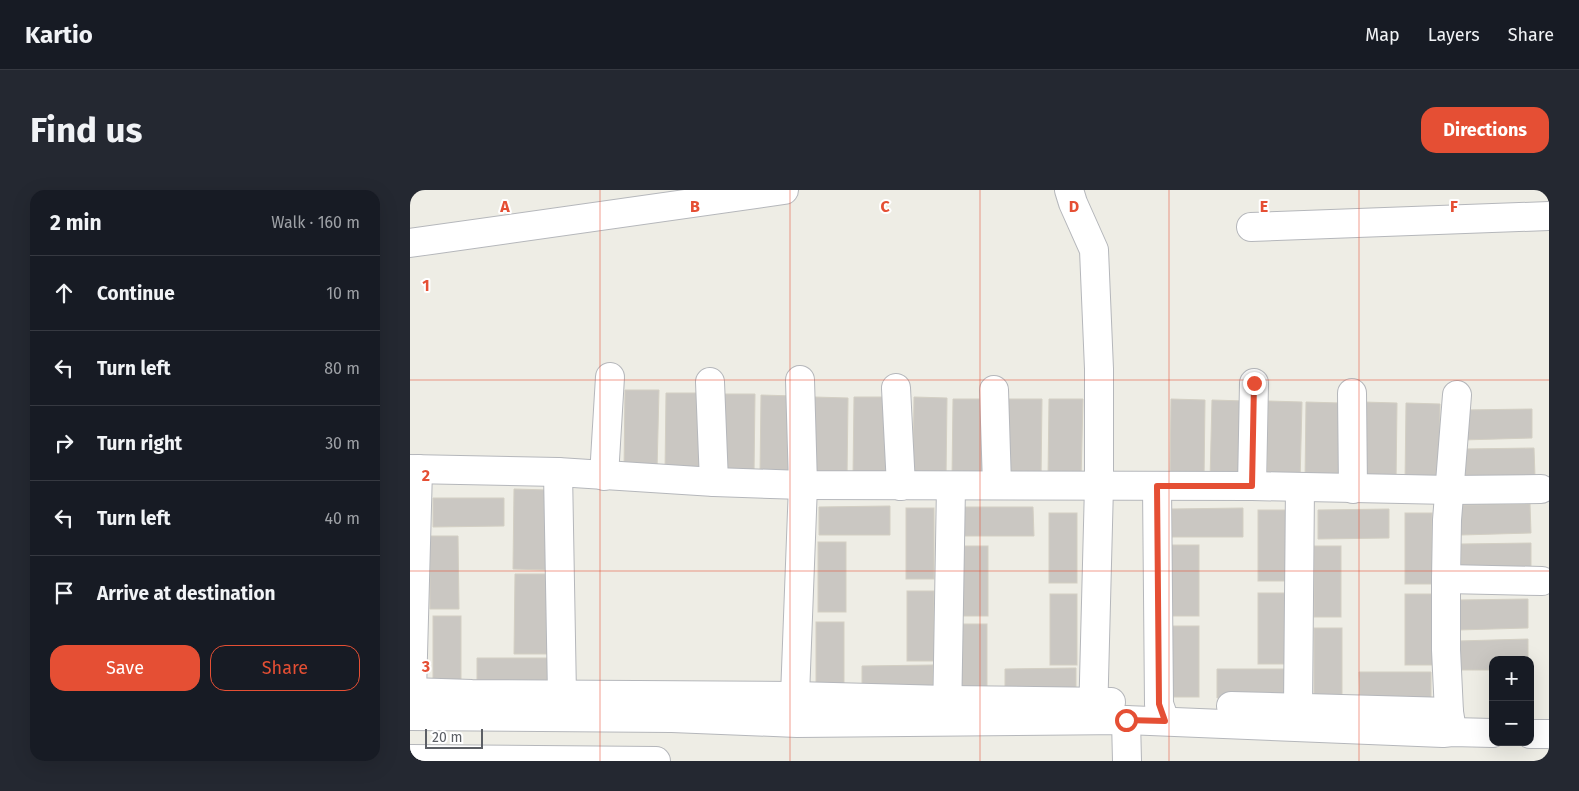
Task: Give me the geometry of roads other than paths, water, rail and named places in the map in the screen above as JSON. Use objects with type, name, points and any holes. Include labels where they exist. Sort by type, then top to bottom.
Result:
[{"type":"street","points":[[410,243],[784,190]]},
{"type":"street","points":[[1069,190],[1094,250],[1099,369],[1099,486],[1093,711]]},
{"type":"street","points":[[1251,228],[1549,216]]},
{"type":"street","points":[[604,476],[610,377]]},
{"type":"street","points":[[797,723],[796,696],[802,485],[800,380]]},
{"type":"street","points":[[710,382],[714,482]]},
{"type":"street","points":[[1252,486],[1254,383]]},
{"type":"street","points":[[896,388],[901,486]]},
{"type":"street","points":[[994,390],[997,485]]},
{"type":"street","points":[[1352,393],[1353,489]]},
{"type":"street","points":[[411,700],[527,717],[672,718],[797,723],[947,711],[1162,712],[1299,718],[1382,729],[1442,733],[1451,722],[1446,650],[1447,520],[1457,395]]},
{"type":"street","points":[[411,700],[414,469],[558,472],[714,482],[802,485],[1541,489]]},
{"type":"street","points":[[558,472],[562,695]]},
{"type":"street","points":[[947,711],[951,486]]},
{"type":"street","points":[[1157,486],[1162,712]]},
{"type":"street","points":[[1299,718],[1300,487]]},
{"type":"street","points":[[1446,579],[1542,581]]},
{"type":"street","points":[[411,700],[562,695],[796,696],[947,711]]},
{"type":"street","points":[[1093,711],[1126,720],[1162,712]]},
{"type":"street","points":[[527,717],[528,760]]},
{"type":"street","points":[[1126,720],[1127,761]]},
{"type":"street","points":[[1451,722],[1489,732]]},
{"type":"street","points":[[1534,734],[1549,734]]},
{"type":"street","points":[[410,758],[656,761]]}]
